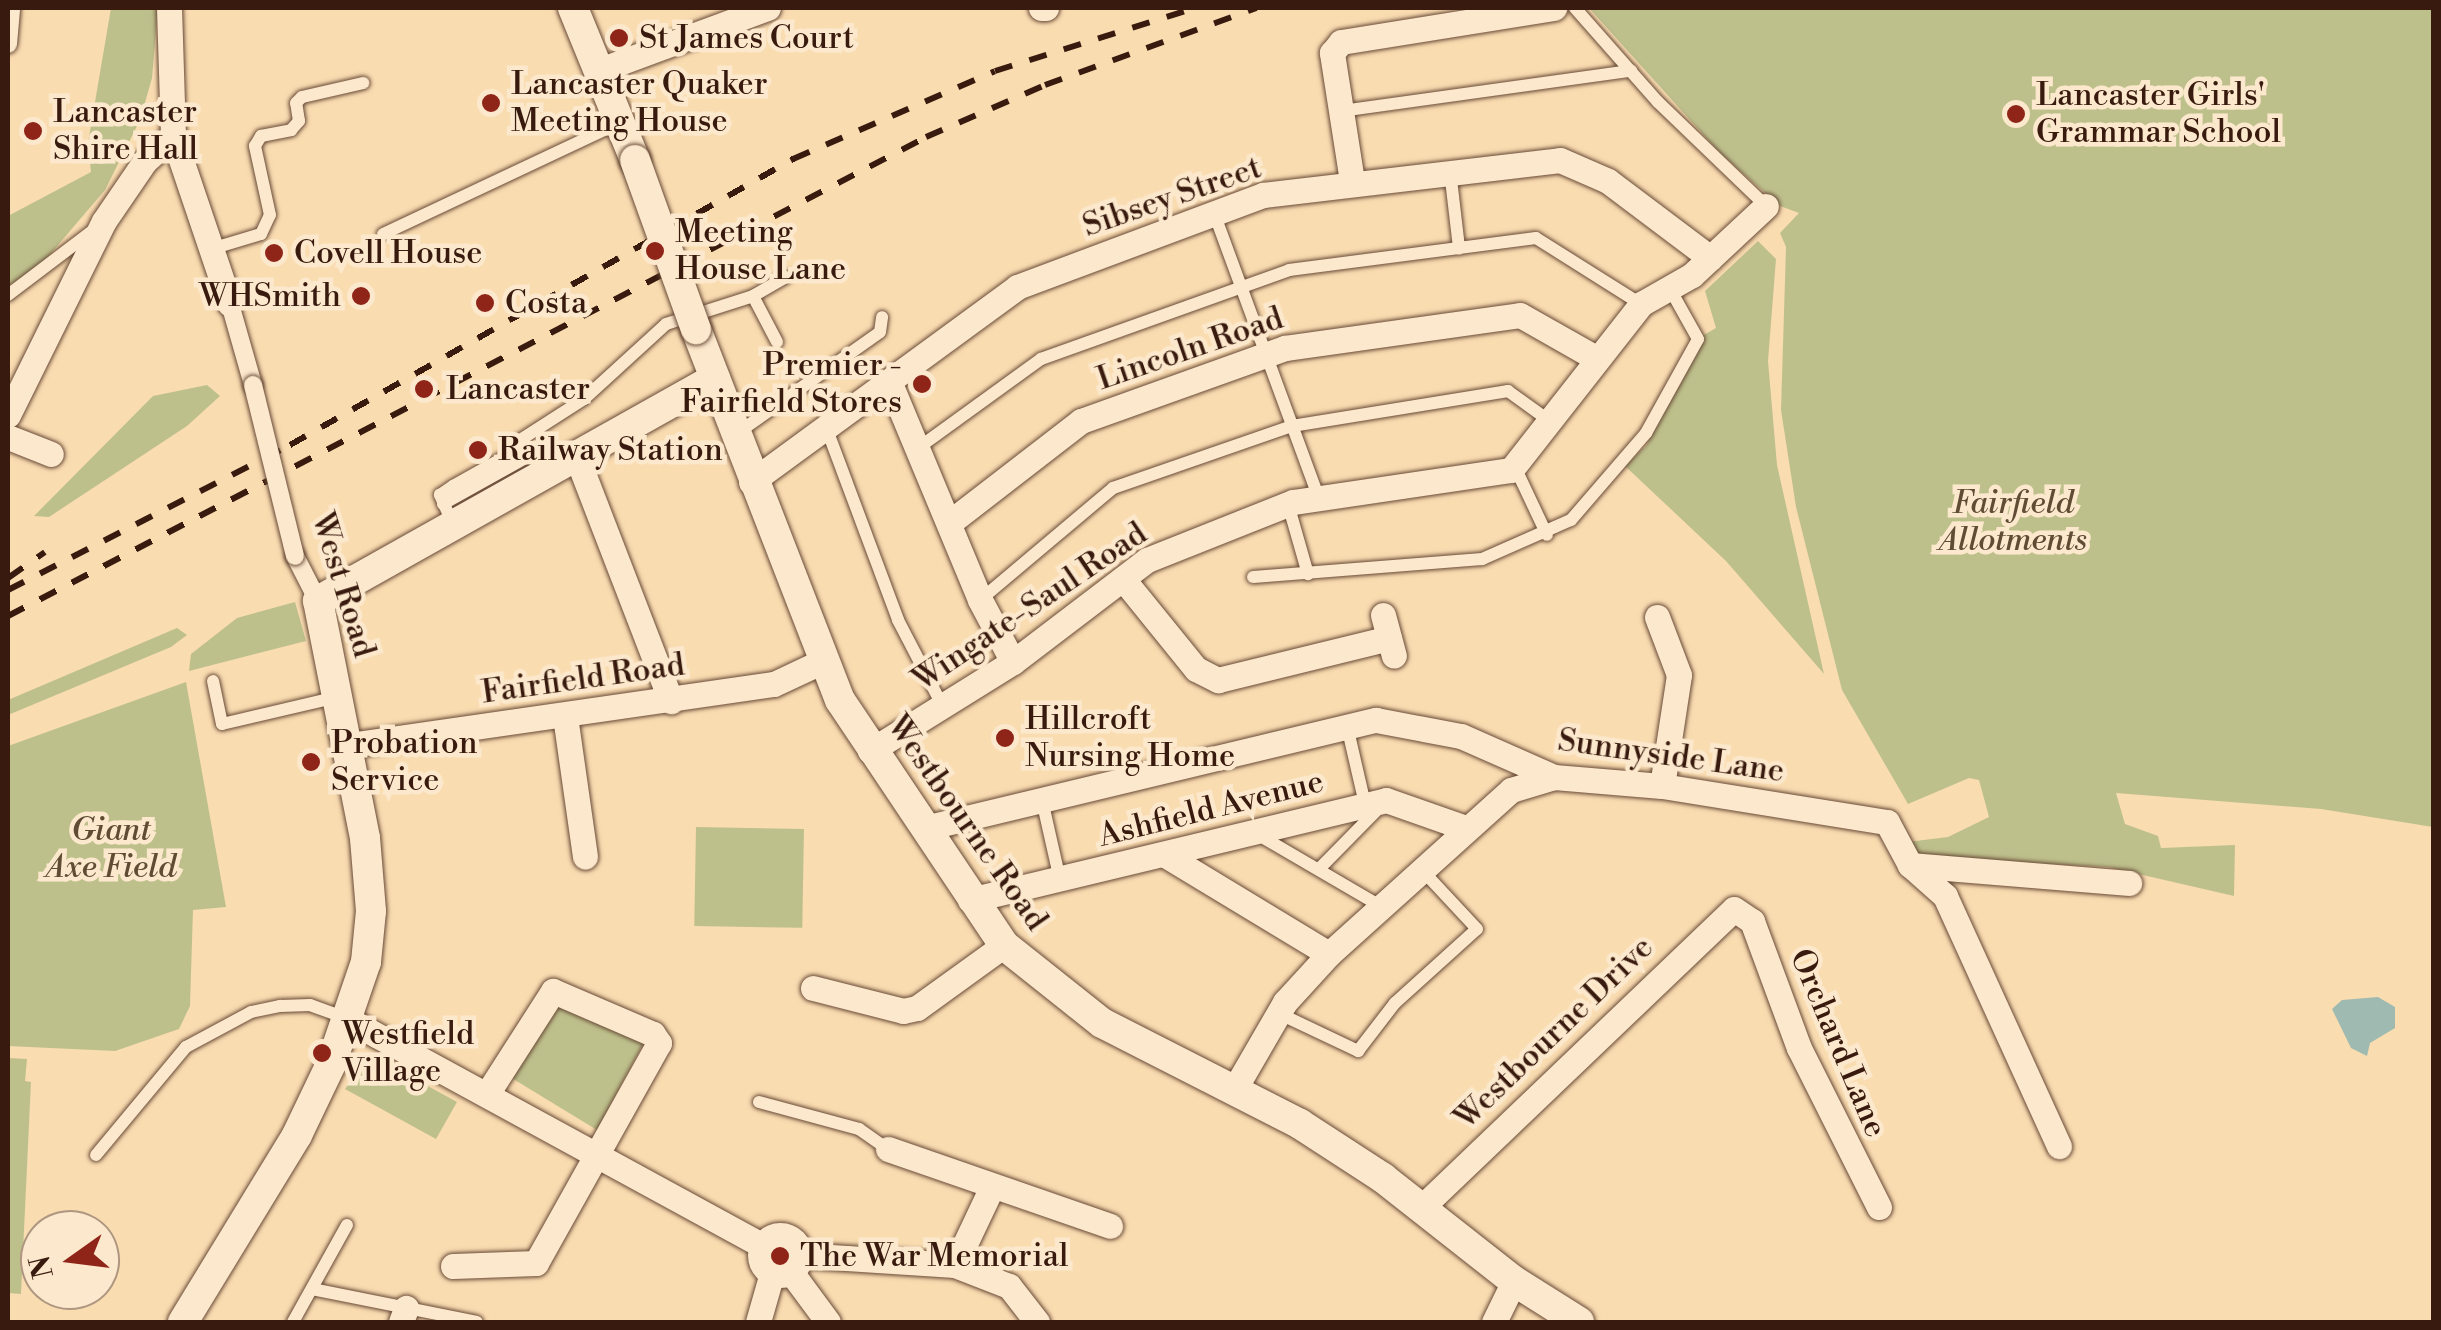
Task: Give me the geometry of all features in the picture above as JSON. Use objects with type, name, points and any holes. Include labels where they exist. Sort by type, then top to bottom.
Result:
[{"type":"street","name":"West Road","points":[[169,8],[173,136],[230,304],[295,556],[318,601],[350,746],[371,911],[366,962],[347,1019],[298,1134],[183,1322]]},
{"type":"street","points":[[573,8],[621,122]]},
{"type":"street","points":[[600,70],[768,8]]},
{"type":"street","points":[[1352,181],[1332,53],[1341,42],[1554,8]]},
{"type":"street","points":[[8,44],[10,18]]},
{"type":"street","name":"Westbourne Road","points":[[621,122],[821,662],[870,751],[1004,945],[1102,1023],[1300,1124],[1422,1208],[1514,1281],[1579,1322]]},
{"type":"street","points":[[8,415],[104,222],[145,161],[173,136]]},
{"type":"street","name":"Sibsey Street","points":[[752,482],[1016,287],[1263,195],[1450,168],[1560,160],[1608,181],[1710,258]]},
{"type":"street","points":[[1515,467],[1594,357],[1641,304],[1710,258],[1766,206]]},
{"type":"street","name":"Lincoln Road","points":[[948,523],[1081,421],[1265,354],[1520,315],[1594,357]]},
{"type":"street","points":[[318,601],[447,513],[714,378]]},
{"type":"street","points":[[889,381],[980,600],[1013,662]]},
{"type":"street","points":[[8,436],[51,454]]},
{"type":"street","points":[[554,459],[671,701]]},
{"type":"street","name":"Wingate-Saul Road","points":[[870,751],[1013,662],[1147,560],[1288,504],[1515,467]]},
{"type":"street","points":[[1123,579],[1196,669],[1218,680],[1389,636]]},
{"type":"street","points":[[1657,617],[1679,675],[1662,786]]},
{"type":"street","name":"Fairfield Road","points":[[350,746],[774,684],[821,662]]},
{"type":"street","points":[[565,716],[585,857]]},
{"type":"street","name":"Sunnyside Lane","points":[[925,828],[1347,726],[1403,722],[1461,736],[1554,777],[1662,786],[1887,822],[1910,864]]},
{"type":"street","points":[[1234,1090],[1278,1014],[1329,954],[1511,790],[1554,777]]},
{"type":"street","points":[[1376,802],[1466,828]]},
{"type":"street","name":"Ashfield Avenue","points":[[970,900],[1167,856],[1376,802]]},
{"type":"street","points":[[1167,856],[1329,954]]},
{"type":"street","points":[[1910,864],[2129,883]]},
{"type":"street","points":[[1910,864],[1945,896],[2060,1146]]},
{"type":"street","name":"Orchard Lane","points":[[1734,910],[1752,920],[1799,1048],[1879,1206]]},
{"type":"street","name":"Westbourne Drive","points":[[1422,1208],[1734,910]]},
{"type":"street","points":[[814,988],[917,1008],[1004,945]]},
{"type":"street","points":[[452,1266],[536,1263],[659,1043],[652,1034],[553,991],[486,1094]]},
{"type":"street","points":[[347,1019],[762,1245]]},
{"type":"street","points":[[888,1149],[991,1190],[1110,1226]]},
{"type":"street","points":[[954,1265],[991,1190]]},
{"type":"street","points":[[762,1245],[785,1235],[788,1267],[828,1322]]},
{"type":"street","points":[[762,1245],[762,1264],[788,1267],[954,1265],[1009,1286],[1037,1322]]},
{"type":"street","points":[[758,1322],[788,1267]]},
{"type":"street","points":[[1494,1322],[1514,1281]]},
{"type":"lane","points":[[1575,8],[1766,206]]},
{"type":"lane","points":[[1340,111],[1631,70]]},
{"type":"lane","points":[[211,249],[262,234],[270,215],[255,146],[262,136],[291,130],[300,121],[296,103],[302,97],[362,83]]},
{"type":"lane","points":[[383,234],[621,122]]},
{"type":"lane","points":[[1450,168],[1459,248]]},
{"type":"lane","points":[[1214,214],[1318,499]]},
{"type":"lane","points":[[8,294],[104,222]]},
{"type":"lane","points":[[918,448],[1041,359],[1290,270],[1545,240],[1641,304]]},
{"type":"lane","points":[[447,513],[445,490],[510,454],[516,442],[584,399],[666,324],[752,296],[786,278]]},
{"type":"lane","points":[[1253,577],[1482,559],[1547,535],[1597,496],[1646,434],[1698,339],[1670,288]]},
{"type":"lane","points":[[752,296],[777,342]]},
{"type":"lane","points":[[736,434],[880,332],[882,317]]},
{"type":"lane","points":[[980,600],[1113,488],[1292,426],[1508,391],[1547,419]]},
{"type":"lane","points":[[826,427],[898,620],[942,705]]},
{"type":"lane","points":[[510,454],[554,459]]},
{"type":"lane","points":[[1515,467],[1547,535]]},
{"type":"lane","points":[[1288,504],[1308,574]]},
{"type":"lane","points":[[213,681],[222,724],[340,696]]},
{"type":"lane","points":[[1319,870],[1376,802],[1347,726]]},
{"type":"lane","points":[[1042,800],[1060,880]]},
{"type":"lane","points":[[1254,833],[1380,906]]},
{"type":"lane","points":[[1278,1014],[1358,1051],[1395,1003],[1477,930],[1421,869]]},
{"type":"lane","points":[[96,1156],[186,1048],[235,1020],[280,1006],[310,1006],[347,1019]]},
{"type":"lane","points":[[758,1102],[859,1129],[888,1149]]},
{"type":"lane","points":[[292,1322],[347,1225]]},
{"type":"lane","points":[[312,1289],[404,1315],[467,1321]]},
{"type":"green space","points":[[111,8],[158,8],[152,78],[140,120],[105,190],[41,265],[8,286],[8,216],[91,172],[88,143]]},
{"type":"green space","name":"Fairfield Allotments","points":[[1589,8],[2433,8],[2433,827],[2321,809],[2116,793],[2125,824],[2158,836],[2161,848],[2235,845],[2234,896],[2108,867],[1925,858],[1899,843],[1948,837],[1989,817],[1979,780],[1969,778],[1908,804],[1842,690],[1796,507],[1781,410],[1786,247],[1780,233],[1799,213],[1780,206],[1719,152]]},
{"type":"green space","points":[[1758,241],[1776,259],[1768,361],[1777,465],[1824,674],[1726,561],[1625,466],[1646,446],[1702,336],[1716,328],[1705,291]]},
{"type":"green space","points":[[207,385],[220,396],[187,426],[49,517],[34,516],[153,396]]},
{"type":"green space","points":[[295,602],[306,641],[189,671],[191,654],[237,618]]},
{"type":"green space","points":[[177,628],[187,635],[171,647],[8,715],[8,700]]},
{"type":"green space","name":"Giant Axe Field","points":[[186,682],[226,907],[193,910],[190,1006],[179,1029],[115,1051],[8,1046],[8,746]]},
{"type":"green space","points":[[696,827],[804,829],[802,928],[694,926]]},
{"type":"green space","points":[[550,1004],[641,1037],[642,1046],[597,1130],[510,1077]]},
{"type":"green space","points":[[8,1058],[27,1059],[25,1081],[31,1082],[25,1210],[20,1210],[20,1294],[8,1293]]},
{"type":"green space","points":[[384,1062],[457,1102],[436,1139],[345,1089],[364,1063]]},
{"type":"shaded area","points":[[2378,997],[2395,1007],[2395,1028],[2370,1043],[2367,1056],[2351,1048],[2332,1009],[2342,1000]]},
{"type":"railway","points":[[8,590],[290,445],[793,159],[995,71],[1195,8]]},
{"type":"railway","points":[[8,616],[926,137],[1045,85],[1256,8]]},
{"type":"railway","points":[[8,578],[45,552]]},
{"type":"place","name":"St James Court","points":[[619,38]]},
{"type":"place","name":"Lancaster Quaker Meeting House","points":[[491,103]]},
{"type":"place","name":"Lancaster Girls' Grammar School","points":[[2016,114]]},
{"type":"place","name":"Lancaster Shire Hall","points":[[33,131]]},
{"type":"place","name":"Meeting House Lane","points":[[655,251]]},
{"type":"place","name":"Covell House","points":[[274,253]]},
{"type":"place","name":"WHSmith","points":[[361,296]]},
{"type":"place","name":"Costa","points":[[485,303]]},
{"type":"place","name":"Premier - Fairfield Stores","points":[[922,384]]},
{"type":"place","name":"Lancaster","points":[[424,389]]},
{"type":"place","name":"Railway Station","points":[[478,450]]},
{"type":"place","name":"Hillcroft Nursing Home","points":[[1005,738]]},
{"type":"place","name":"Probation Service","points":[[311,762]]},
{"type":"place","name":"Westfield Village","points":[[322,1053]]},
{"type":"place","name":"The War Memorial","points":[[780,1256]]}]
